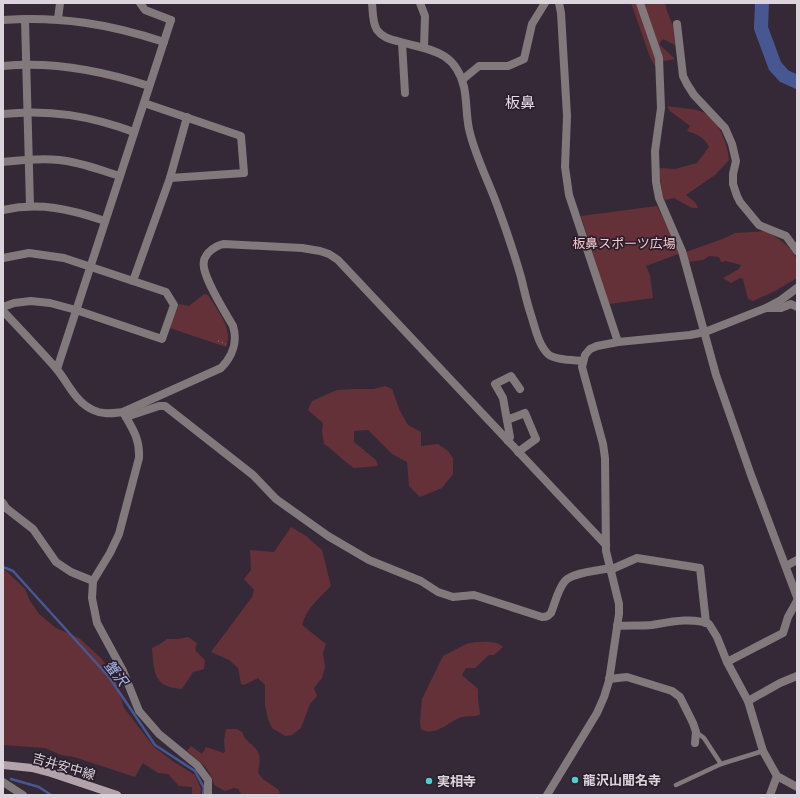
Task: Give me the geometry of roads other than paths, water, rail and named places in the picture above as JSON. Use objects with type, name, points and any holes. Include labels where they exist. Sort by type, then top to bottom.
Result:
[{"type":"main road","name":"吉井安中線","points":[[3,765],[32,768],[51,773],[117,795]]},
{"type":"street","points":[[58,19],[60,3]]},
{"type":"street","points":[[57,369],[171,20],[145,10],[140,3]]},
{"type":"street","points":[[372,3],[373,16],[377,30],[387,38],[402,43],[433,49],[447,58],[454,65],[462,80],[464,88],[469,129],[474,146],[509,239],[529,309],[543,348],[549,355],[555,357],[583,361]]},
{"type":"street","points":[[420,3],[425,16],[424,48]]},
{"type":"street","points":[[462,80],[479,66],[508,66],[524,59],[532,24],[546,3]]},
{"type":"street","points":[[559,3],[561,13],[567,116],[566,167],[569,195],[618,342]]},
{"type":"street","points":[[640,3],[659,58],[661,108],[655,151],[656,182],[659,198],[682,251],[716,375],[748,468],[797,597]]},
{"type":"street","points":[[25,19],[30,206]]},
{"type":"street","points":[[3,20],[58,19],[90,23],[118,28],[164,42]]},
{"type":"street","points":[[677,24],[682,70],[685,80],[694,95],[725,128],[732,144],[736,161],[733,179],[740,202],[759,225],[786,236],[797,251]]},
{"type":"street","points":[[402,43],[405,93]]},
{"type":"street","points":[[3,66],[49,66],[85,70],[123,78],[149,86]]},
{"type":"street","points":[[144,103],[241,136],[244,173],[170,178]]},
{"type":"street","points":[[3,114],[53,113],[93,118],[134,132]]},
{"type":"street","points":[[133,281],[170,178],[187,117]]},
{"type":"street","points":[[3,162],[29,159],[60,160],[120,176]]},
{"type":"street","points":[[3,210],[30,206],[64,208],[105,221]]},
{"type":"street","points":[[125,414],[221,368],[231,356],[236,334],[206,276],[203,267],[206,256],[213,248],[224,244],[302,248],[320,251],[329,254],[342,264],[606,545]]},
{"type":"street","points":[[3,258],[29,253],[64,258],[166,292],[174,305],[162,339],[76,310],[50,303],[31,301],[14,303],[3,307]]},
{"type":"street","points":[[547,795],[604,697],[610,679],[619,604],[606,551],[605,458],[603,444],[582,368],[585,355],[597,346],[618,342],[690,335],[705,332],[766,308],[781,300],[797,288]]},
{"type":"street","points":[[766,308],[781,308],[792,304],[797,307]]},
{"type":"street","points":[[3,311],[57,369],[75,396],[84,405],[101,413],[109,414],[125,414],[165,406],[253,475],[276,499],[328,536],[369,560],[421,581],[438,592],[453,597],[474,595],[546,617],[549,616],[561,587],[566,580],[577,575],[610,569],[637,558],[700,568],[706,623]]},
{"type":"street","points":[[508,441],[510,437],[503,398],[495,384],[511,376],[520,389]]},
{"type":"street","points":[[125,414],[136,435],[140,447],[139,458],[120,534],[93,581],[92,598],[97,623],[123,671],[139,711],[159,734],[197,765],[208,780],[208,795]]},
{"type":"street","points":[[507,420],[525,414],[536,439],[518,452]]},
{"type":"street","points":[[3,503],[6,508],[33,529],[56,562],[71,572],[93,581]]},
{"type":"street","points":[[786,566],[797,560]]},
{"type":"street","points":[[727,662],[783,633],[788,617],[797,601]]},
{"type":"street","points":[[617,626],[697,621],[709,624],[717,637],[727,662],[748,701],[763,751],[777,776],[797,787]]},
{"type":"street","points":[[748,701],[780,683],[797,676]]},
{"type":"street","points":[[610,679],[627,677],[672,691],[680,697],[696,732],[695,743]]},
{"type":"street","points":[[770,795],[777,776]]},
{"type":"street","points":[[3,782],[23,795]]},
{"type":"lane","points":[[696,732],[704,738],[721,764]]},
{"type":"lane","points":[[676,785],[721,764],[763,751]]},
{"type":"waterway","points":[[762,3],[761,28],[775,66],[784,76],[797,82]]},
{"type":"waterway","name":"蟹沢","points":[[3,567],[13,571],[109,677],[155,745],[195,771],[204,788],[203,795]]},
{"type":"waterway","points":[[11,779],[39,787],[51,795]]},
{"type":"place","name":"龍沢山聞名寺","points":[[575,780]]},
{"type":"place","name":"実相寺","points":[[429,781]]},
{"type":"district","name":"板鼻","points":[[520,102]]},
{"type":"park label","name":"板鼻スポーツ広場","points":[[624,243]]}]
